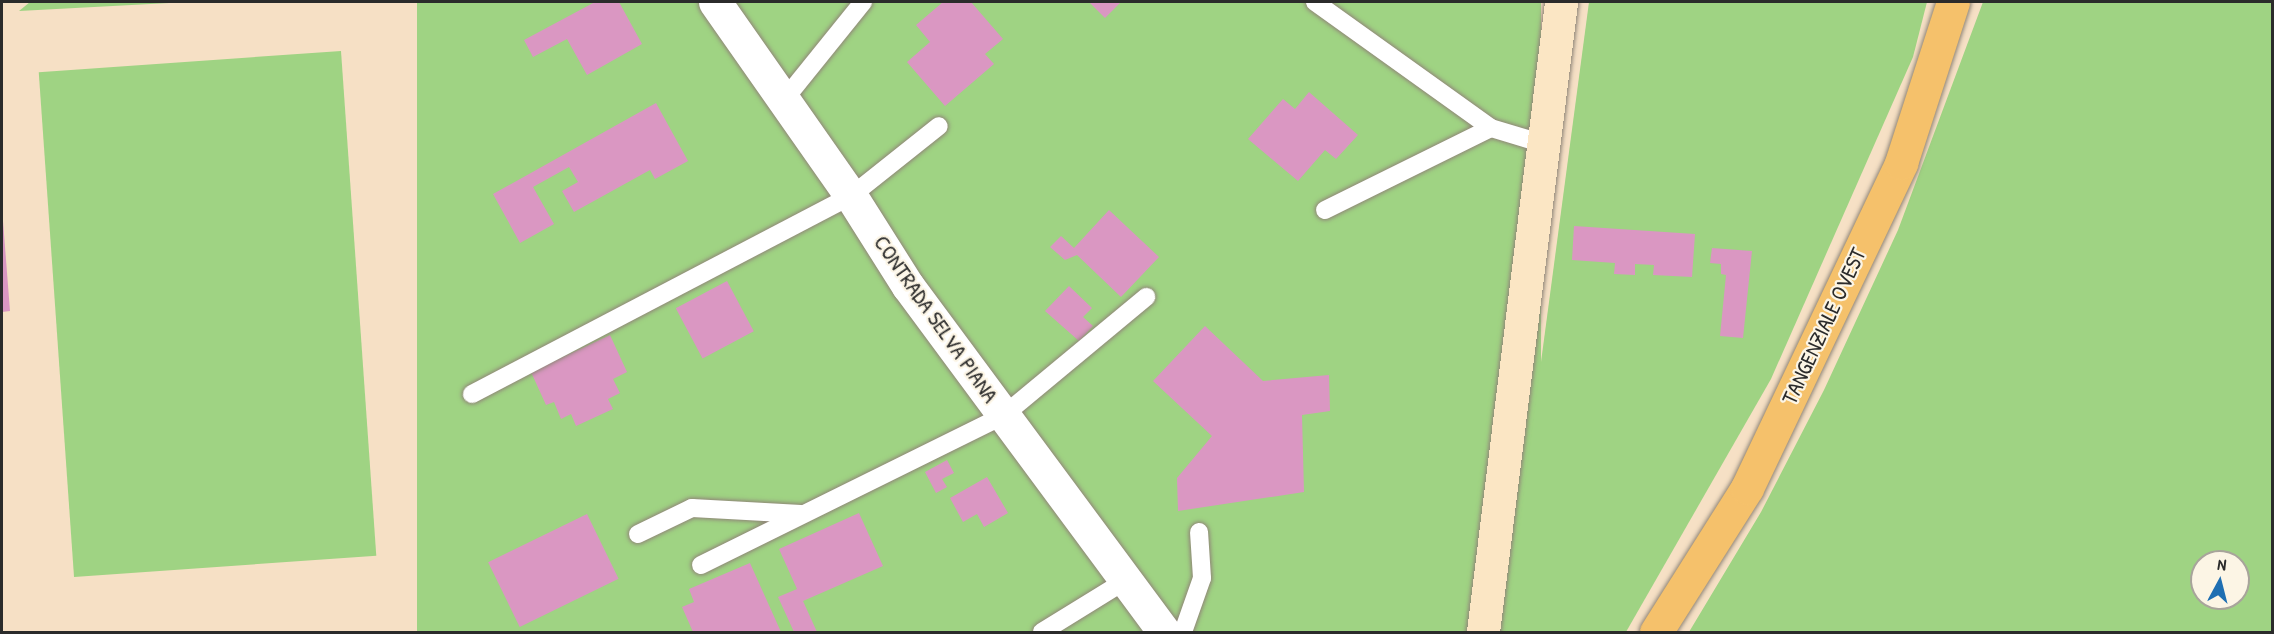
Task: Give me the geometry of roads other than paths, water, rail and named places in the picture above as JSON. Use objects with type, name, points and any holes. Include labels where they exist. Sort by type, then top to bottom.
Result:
[{"type":"main road","points":[[1483,633],[1561,2]]},
{"type":"main road","name":"TANGENZIALE OVEST","points":[[1656,633],[1747,488],[1896,174],[1953,2]]},
{"type":"street","name":"CONTRADA SELVA PIANA","points":[[715,2],[851,196],[908,286],[1004,415],[1123,582],[1164,633]]},
{"type":"lane","points":[[784,100],[863,2]]},
{"type":"lane","points":[[1316,2],[1491,128],[1544,144]]},
{"type":"lane","points":[[472,394],[851,196],[939,126]]},
{"type":"lane","points":[[1326,210],[1491,128]]},
{"type":"lane","points":[[701,565],[1004,415],[1146,297]]},
{"type":"lane","points":[[638,534],[692,507],[804,514]]},
{"type":"lane","points":[[1183,633],[1202,578],[1199,532]]},
{"type":"lane","points":[[1042,633],[1123,582]]}]
